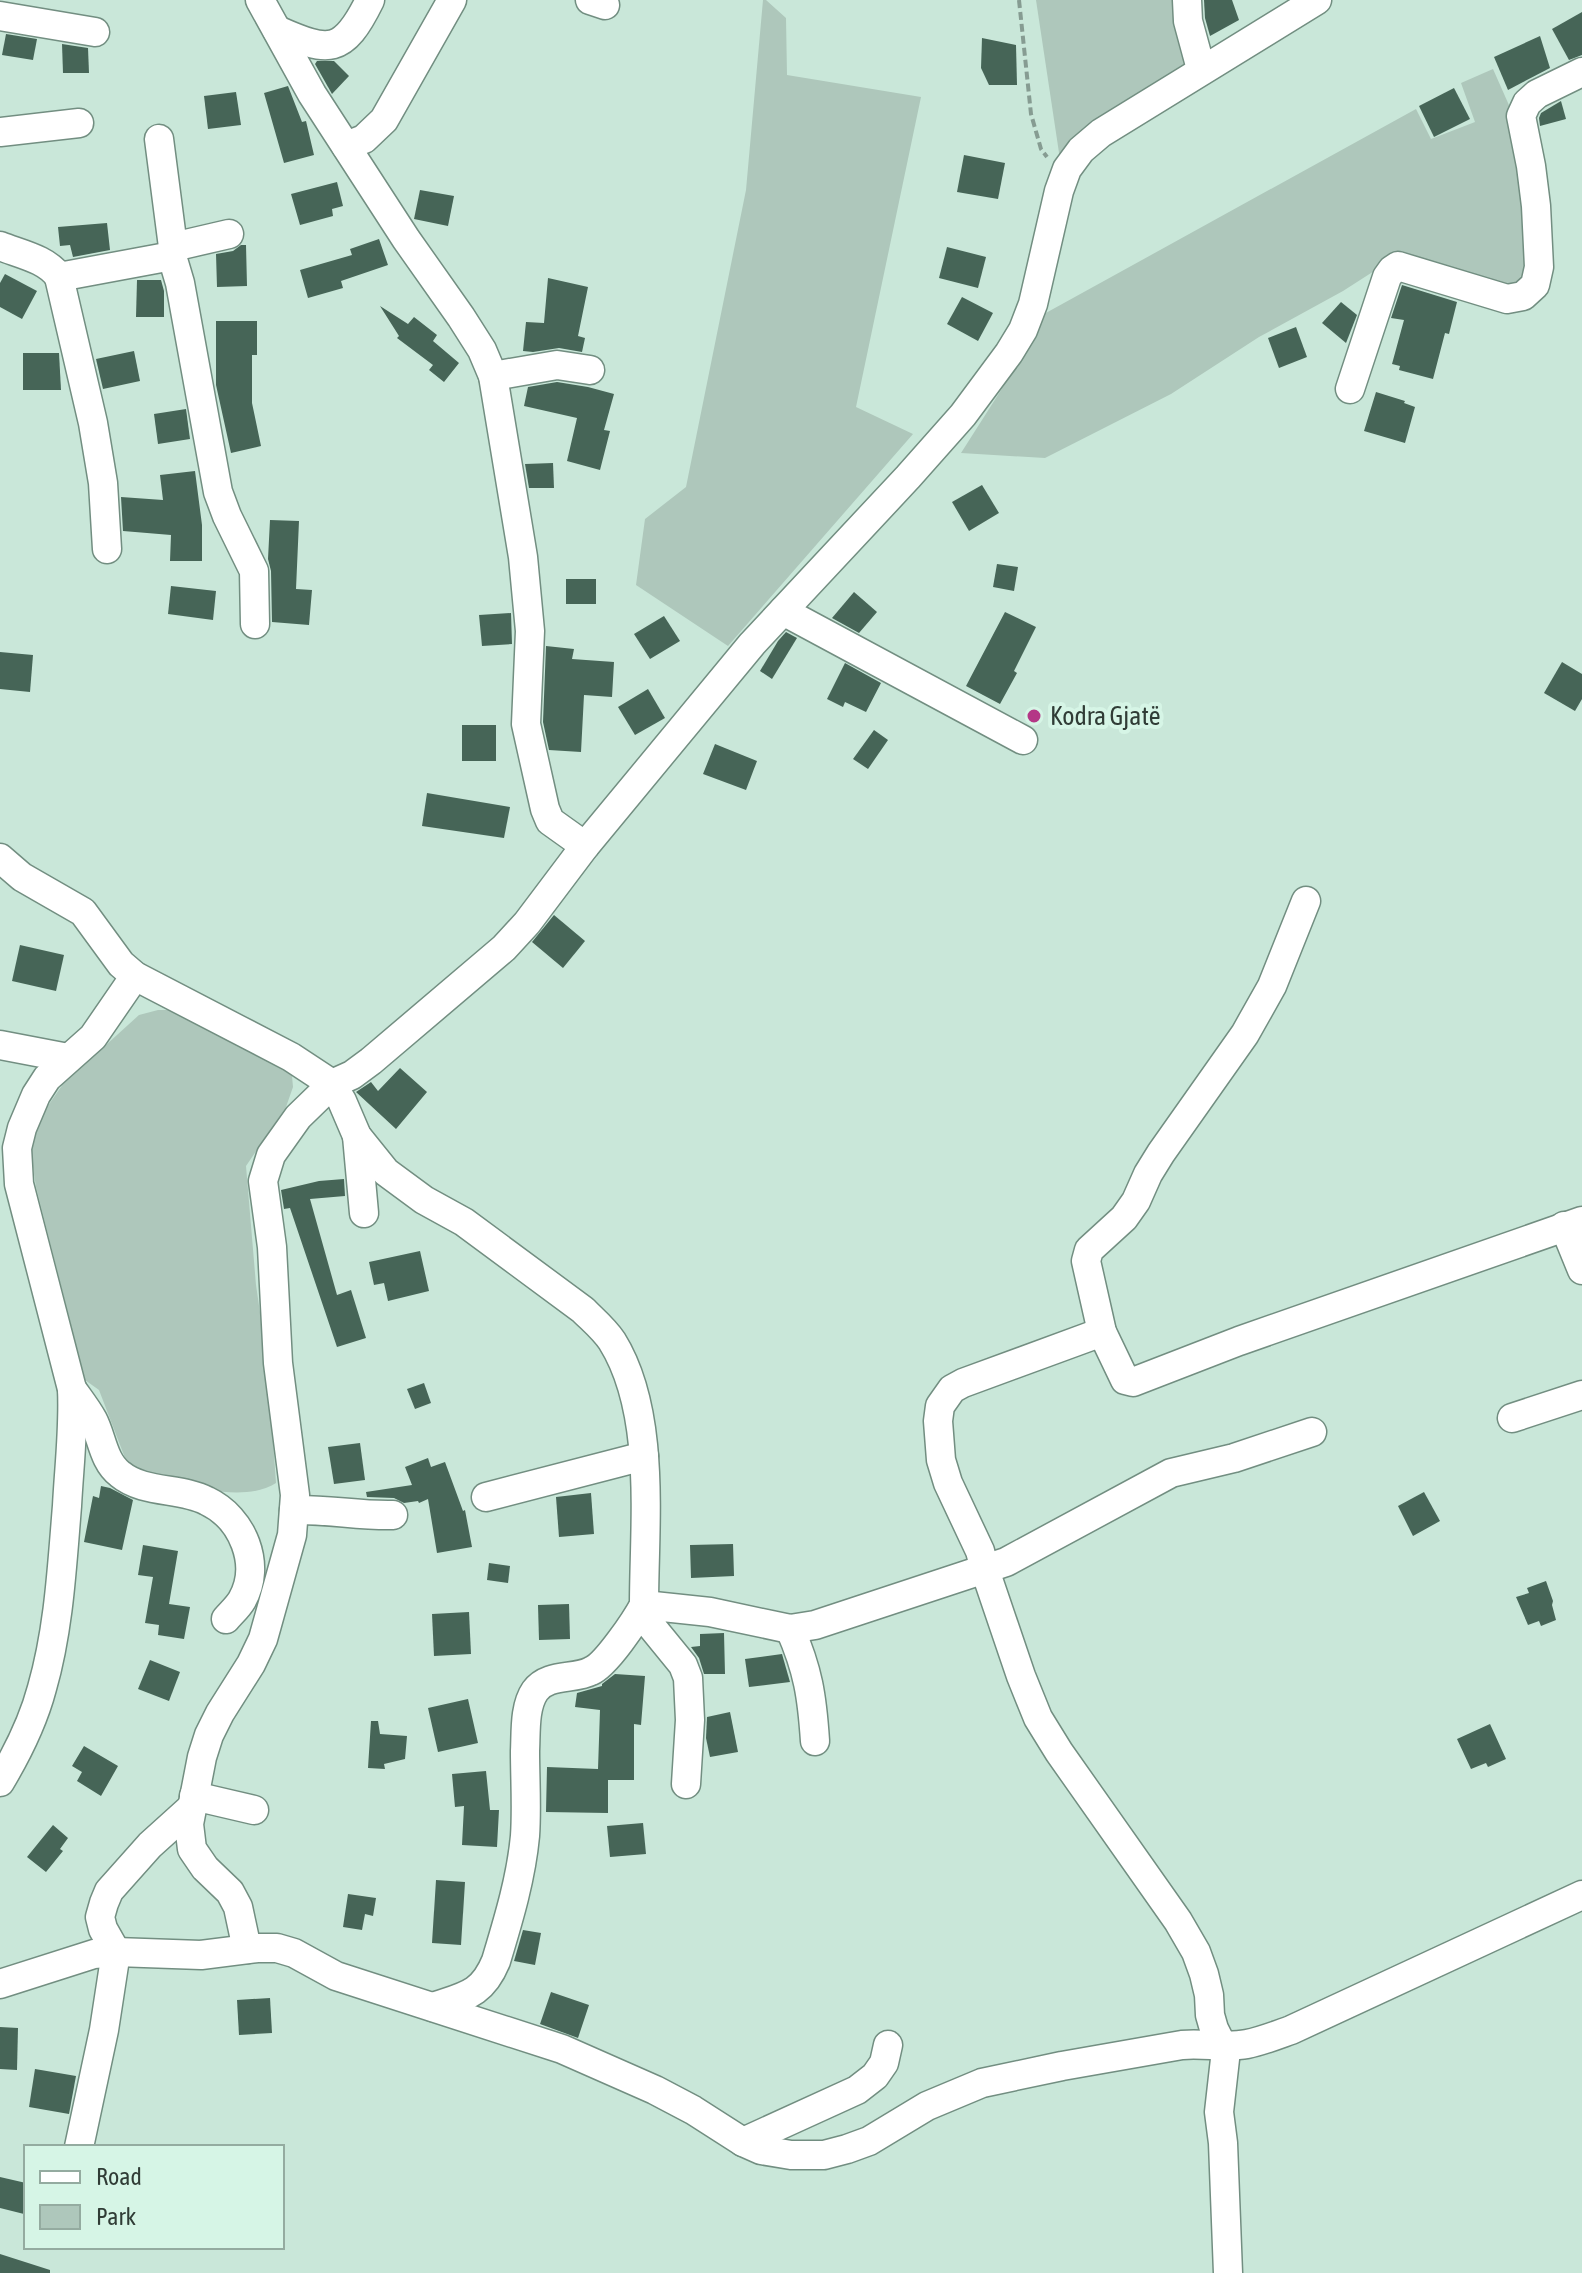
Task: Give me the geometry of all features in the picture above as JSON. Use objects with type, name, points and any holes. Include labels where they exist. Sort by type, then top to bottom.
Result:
[{"type":"street","points":[[260,0],[312,94],[461,317],[482,350],[493,376],[523,557],[530,631],[526,724],[550,821],[585,846]]},
{"type":"street","points":[[277,30],[305,43],[323,47],[337,44],[360,20],[370,0]]},
{"type":"street","points":[[346,146],[364,139],[384,120],[452,0]]},
{"type":"street","points":[[1187,0],[1188,21],[1201,69]]},
{"type":"street","points":[[247,1949],[238,1907],[230,1892],[205,1868],[192,1849],[189,1824],[209,1735],[263,1639],[292,1535],[292,1472],[278,1363],[272,1247],[263,1181],[271,1155],[298,1117],[332,1084],[352,1075],[371,1061],[504,948],[694,712],[954,425],[1023,330],[1033,304],[1067,169],[1081,150],[1101,133],[1201,69],[1317,0]]},
{"type":"street","points":[[0,16],[95,32]]},
{"type":"street","points":[[1350,389],[1387,277],[1398,266],[1507,299],[1523,296],[1535,285],[1539,267],[1536,206],[1521,116],[1527,103],[1537,94],[1582,72]]},
{"type":"street","points":[[0,132],[79,123]]},
{"type":"street","points":[[159,139],[173,251],[218,492],[254,571],[255,624]]},
{"type":"street","points":[[59,277],[173,251],[229,234]]},
{"type":"street","points":[[0,246],[53,268],[59,277],[93,423],[103,483],[107,549]]},
{"type":"street","points":[[493,376],[557,365],[590,370]]},
{"type":"street","points":[[783,611],[1023,740]]},
{"type":"street","points":[[0,858],[22,877],[83,912],[121,964],[135,976],[291,1057],[332,1084],[357,1136],[372,1157],[403,1185],[464,1222],[598,1324],[612,1341],[633,1395],[644,1456],[647,1492],[644,1605],[652,1627],[683,1665],[688,1678],[690,1720],[686,1784]]},
{"type":"street","points":[[1306,901],[1272,986],[1245,1034],[1161,1153],[1124,1218],[1089,1250],[1086,1261],[1102,1332],[1122,1376],[1133,1382],[1239,1341],[1573,1224],[1582,1270]]},
{"type":"street","points":[[0,1782],[30,1724],[52,1645],[66,1519],[73,1413],[72,1389],[19,1184],[19,1138],[32,1103],[47,1078],[93,1037],[135,976]]},
{"type":"street","points":[[0,1045],[68,1058]]},
{"type":"street","points":[[357,1136],[364,1213]]},
{"type":"street","points":[[1102,1332],[963,1383],[945,1396],[938,1421],[941,1460],[948,1483],[980,1551],[1038,1718],[1178,1921],[1196,1952],[1204,1974],[1210,2015],[1225,2059],[1219,2112],[1228,2273]]},
{"type":"street","points":[[72,1389],[94,1421],[110,1463],[118,1473],[129,1481],[206,1500],[220,1509],[235,1526],[248,1548],[251,1564],[242,1601],[226,1619]]},
{"type":"street","points":[[1512,1418],[1582,1395]]},
{"type":"street","points":[[644,1605],[710,1612],[790,1629],[826,1622],[985,1570],[1033,1549],[1171,1473],[1234,1458],[1312,1432]]},
{"type":"street","points":[[486,1497],[644,1456]]},
{"type":"street","points":[[294,1510],[393,1515]]},
{"type":"street","points":[[433,2007],[478,1990],[490,1977],[496,1961],[522,1859],[527,1716],[536,1690],[559,1677],[588,1673],[599,1667],[644,1605]]},
{"type":"street","points":[[790,1629],[807,1672],[815,1741]]},
{"type":"street","points":[[192,1802],[254,1810]]},
{"type":"street","points":[[79,2145],[104,2030],[116,1952],[100,1917],[109,1891],[192,1802]]},
{"type":"street","points":[[0,1984],[94,1954],[201,1955],[277,1948],[294,1953],[336,1976],[591,2061],[693,2110],[743,2142],[776,2154],[824,2155],[869,2141],[927,2106],[982,2083],[1182,2045],[1245,2045],[1291,2030],[1582,1895]]},
{"type":"street","points":[[743,2142],[857,2090],[875,2076],[884,2063],[888,2045]]},
{"type":"path","points":[[1019,0],[1031,114],[1041,149],[1064,179]]},
{"type":"green space","points":[[763,0],[786,18],[787,75],[921,97],[856,407],[913,434],[728,646],[636,585],[645,519],[686,487],[746,190]]},
{"type":"green space","points":[[1036,0],[1179,0],[1186,66],[1061,166]]},
{"type":"green space","points":[[1493,69],[1512,112],[1528,212],[1529,279],[1507,289],[1396,257],[1343,291],[1259,337],[1171,394],[1045,458],[961,453],[1044,314],[1416,109],[1431,139],[1475,122],[1461,83]]},
{"type":"green space","points":[[174,1010],[285,1067],[292,1076],[293,1087],[286,1107],[246,1166],[256,1285],[268,1368],[276,1483],[261,1489],[225,1492],[130,1471],[99,1390],[85,1380],[36,1187],[31,1154],[43,1113],[63,1084],[139,1015]]},
{"type":"building","points":[[1204,0],[1232,0],[1239,20],[1210,36]]},
{"type":"building","points":[[1582,12],[1582,55],[1569,60],[1552,29]]},
{"type":"building","points":[[6,34],[37,39],[33,60],[2,55]]},
{"type":"building","points":[[1540,36],[1550,68],[1508,90],[1494,57]]},
{"type":"building","points":[[982,38],[1016,45],[1017,85],[989,85],[981,68]]},
{"type":"building","points":[[62,44],[88,48],[89,73],[63,73]]},
{"type":"building","points":[[317,61],[334,61],[349,76],[332,94],[315,64]]},
{"type":"building","points":[[288,86],[302,122],[306,121],[314,155],[284,163],[264,93]]},
{"type":"building","points":[[1454,88],[1470,119],[1434,137],[1419,106]]},
{"type":"building","points":[[236,92],[241,125],[208,129],[204,96]]},
{"type":"building","points":[[1561,101],[1566,119],[1540,126],[1541,113]]},
{"type":"building","points":[[964,155],[1005,163],[998,199],[957,192]]},
{"type":"building","points":[[337,182],[343,206],[332,209],[333,216],[300,225],[291,194]]},
{"type":"building","points":[[420,190],[454,196],[448,226],[414,219]]},
{"type":"building","points":[[107,223],[110,250],[73,257],[70,245],[60,246],[58,227]]},
{"type":"building","points":[[379,239],[388,265],[341,281],[343,288],[308,298],[300,270],[352,255],[350,249]]},
{"type":"building","points":[[246,245],[247,286],[217,287],[216,254],[233,251]]},
{"type":"building","points":[[947,247],[986,257],[978,288],[939,278]]},
{"type":"building","points":[[5,274],[37,291],[22,319],[0,307],[0,283]]},
{"type":"building","points":[[548,278],[588,287],[578,336],[585,338],[582,352],[559,348],[523,351],[526,322],[544,323]]},
{"type":"building","points":[[137,280],[161,280],[164,317],[136,317]]},
{"type":"building","points":[[1402,285],[1457,302],[1433,379],[1399,370],[1400,366],[1392,364],[1404,320],[1391,318]]},
{"type":"building","points":[[962,297],[993,313],[978,341],[947,324]]},
{"type":"building","points":[[1341,302],[1357,315],[1346,343],[1322,323]]},
{"type":"building","points":[[380,306],[408,324],[414,317],[437,335],[433,341],[459,363],[444,382],[429,370],[433,365],[397,338],[399,336]]},
{"type":"building","points":[[216,321],[257,321],[257,355],[252,355],[252,403],[261,446],[231,453],[216,385]]},
{"type":"building","points":[[1296,327],[1307,357],[1279,368],[1268,338]]},
{"type":"building","points":[[134,351],[140,381],[103,389],[96,359]]},
{"type":"building","points":[[23,353],[59,353],[61,390],[23,390]]},
{"type":"building","points":[[557,382],[614,394],[604,430],[610,431],[600,470],[567,461],[577,418],[524,406],[528,387]]},
{"type":"building","points":[[1376,392],[1415,407],[1405,443],[1364,431]]},
{"type":"building","points":[[186,409],[190,439],[158,444],[154,414]]},
{"type":"building","points":[[553,463],[554,488],[529,488],[525,464]]},
{"type":"building","points":[[195,471],[202,525],[202,561],[170,561],[171,535],[123,531],[121,497],[163,500],[160,475]]},
{"type":"building","points":[[982,485],[999,513],[969,531],[952,502]]},
{"type":"building","points":[[270,520],[299,521],[296,589],[312,590],[309,625],[272,622],[268,559]]},
{"type":"building","points":[[997,564],[1018,567],[1014,591],[993,587]]},
{"type":"building","points":[[566,579],[596,579],[596,604],[566,604]]},
{"type":"building","points":[[171,586],[216,591],[213,620],[168,614]]},
{"type":"building","points":[[854,592],[877,612],[859,633],[832,618]]},
{"type":"building","points":[[1005,612],[1036,627],[1000,704],[966,686]]},
{"type":"building","points":[[511,613],[512,644],[482,646],[479,615]]},
{"type":"building","points":[[664,616],[680,641],[650,659],[634,634]]},
{"type":"building","points":[[786,632],[797,638],[772,679],[760,671]]},
{"type":"building","points":[[546,646],[574,649],[572,659],[614,662],[612,697],[584,695],[581,752],[549,750],[543,722]]},
{"type":"building","points":[[0,652],[33,655],[30,692],[0,689]]},
{"type":"building","points":[[1562,662],[1582,674],[1582,699],[1575,711],[1544,693]]},
{"type":"building","points":[[845,663],[881,683],[866,712],[845,702],[843,707],[827,699]]},
{"type":"building","points":[[648,689],[665,718],[635,735],[618,707]]},
{"type":"building","points":[[462,725],[496,725],[496,761],[462,761]]},
{"type":"building","points":[[874,730],[888,740],[868,769],[853,759]]},
{"type":"building","points":[[715,744],[757,761],[746,790],[703,774]]},
{"type":"building","points":[[427,793],[510,807],[504,838],[422,826]]},
{"type":"building","points":[[554,915],[585,941],[563,968],[532,942]]},
{"type":"building","points":[[20,945],[64,955],[56,991],[12,981]]},
{"type":"building","points":[[400,1068],[427,1092],[396,1129],[356,1092],[371,1082],[378,1091]]},
{"type":"building","points":[[344,1179],[345,1196],[310,1199],[337,1295],[351,1290],[366,1338],[337,1347],[290,1208],[284,1209],[281,1190]]},
{"type":"building","points":[[420,1251],[429,1291],[388,1301],[384,1283],[374,1285],[369,1262]]},
{"type":"building","points":[[424,1383],[431,1403],[415,1409],[407,1389]]},
{"type":"building","points":[[360,1443],[365,1480],[334,1484],[328,1447]]},
{"type":"building","points":[[428,1458],[431,1467],[445,1462],[465,1510],[472,1547],[437,1553],[428,1499],[419,1503],[404,1503],[394,1498],[367,1497],[366,1492],[412,1485],[405,1467]]},
{"type":"building","points":[[101,1486],[133,1500],[122,1550],[84,1542],[93,1496],[99,1498]]},
{"type":"building","points":[[1424,1492],[1440,1521],[1413,1536],[1398,1506]]},
{"type":"building","points":[[591,1493],[594,1534],[559,1537],[556,1497]]},
{"type":"building","points":[[733,1544],[734,1576],[691,1578],[690,1545]]},
{"type":"building","points":[[143,1545],[178,1551],[169,1604],[190,1607],[184,1639],[158,1635],[159,1625],[145,1623],[153,1577],[138,1575]]},
{"type":"building","points":[[489,1563],[510,1566],[508,1583],[487,1580]]},
{"type":"building","points":[[1546,1581],[1556,1620],[1541,1626],[1539,1621],[1528,1625],[1516,1597],[1529,1593],[1527,1588]]},
{"type":"building","points":[[569,1604],[570,1639],[539,1640],[538,1605]]},
{"type":"building","points":[[469,1612],[471,1654],[434,1656],[432,1614]]},
{"type":"building","points":[[724,1633],[725,1674],[704,1674],[699,1658],[691,1647],[700,1646],[700,1634]]},
{"type":"building","points":[[782,1654],[790,1682],[749,1687],[745,1659]]},
{"type":"building","points":[[150,1660],[180,1672],[169,1701],[138,1689]]},
{"type":"building","points":[[615,1674],[645,1676],[641,1725],[634,1724],[634,1780],[608,1780],[608,1813],[546,1812],[547,1767],[598,1769],[600,1710],[575,1707],[577,1693],[602,1686]]},
{"type":"building","points":[[468,1699],[478,1743],[438,1752],[428,1708]]},
{"type":"building","points":[[730,1712],[738,1752],[710,1757],[706,1738],[707,1717]]},
{"type":"building","points":[[371,1721],[378,1721],[380,1734],[407,1736],[405,1759],[384,1764],[385,1769],[368,1768]]},
{"type":"building","points":[[1490,1724],[1506,1759],[1488,1767],[1486,1763],[1471,1769],[1457,1739]]},
{"type":"building","points":[[84,1746],[118,1766],[101,1796],[77,1781],[82,1772],[72,1766]]},
{"type":"building","points":[[486,1771],[490,1810],[499,1810],[497,1847],[462,1845],[464,1806],[455,1807],[452,1774]]},
{"type":"building","points":[[643,1823],[646,1854],[610,1857],[607,1826]]},
{"type":"building","points":[[53,1825],[68,1838],[60,1849],[63,1851],[46,1872],[27,1857]]},
{"type":"building","points":[[436,1880],[465,1882],[461,1945],[432,1943]]},
{"type":"building","points":[[348,1894],[376,1898],[373,1916],[365,1914],[362,1930],[343,1927]]},
{"type":"building","points":[[523,1930],[541,1933],[535,1965],[514,1961]]},
{"type":"building","points":[[551,1992],[589,2005],[578,2038],[540,2024]]},
{"type":"building","points":[[270,1998],[272,2033],[239,2035],[237,2000]]},
{"type":"building","points":[[0,2027],[18,2028],[17,2070],[0,2069]]},
{"type":"building","points":[[35,2069],[76,2076],[69,2114],[29,2107]]},
{"type":"building","points":[[0,2177],[24,2183],[24,2214],[0,2208]]},
{"type":"building","points":[[0,2254],[50,2270],[50,2273],[0,2273]]},
{"type":"place","name":"Kodra Gjatë","points":[[1034,716]]}]
